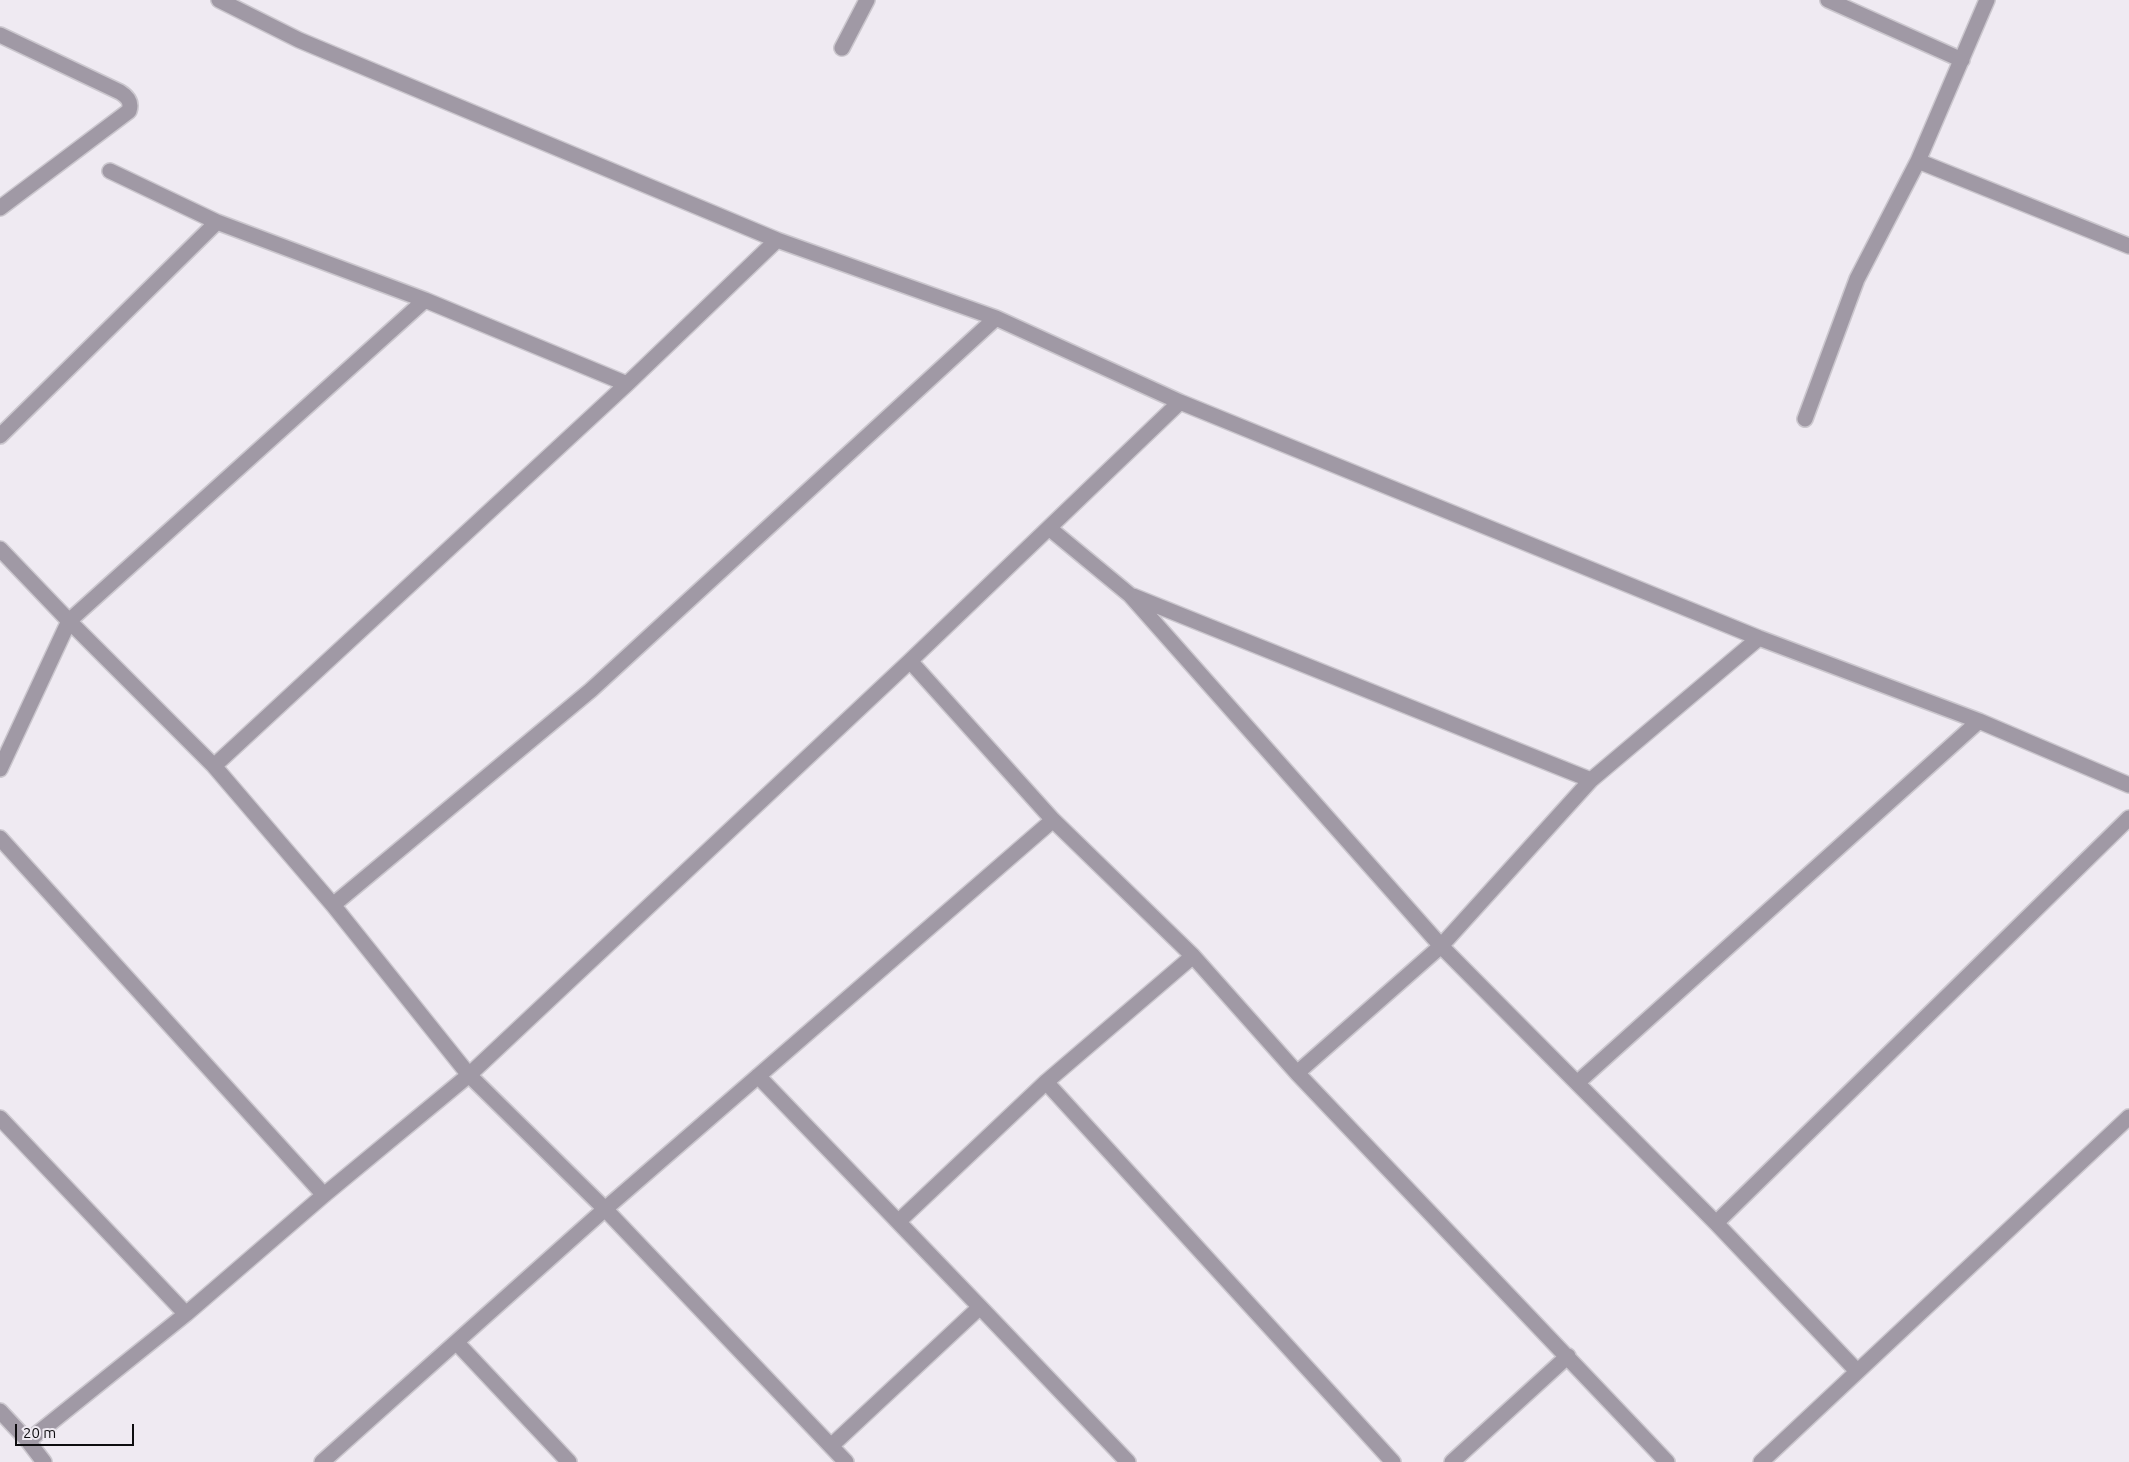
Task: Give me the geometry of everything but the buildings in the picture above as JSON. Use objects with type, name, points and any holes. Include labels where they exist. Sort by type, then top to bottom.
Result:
[{"type":"street","points":[[219,0],[299,40],[777,240],[996,318],[1180,402],[1759,638],[1979,721],[2129,785]]},
{"type":"street","points":[[842,48],[867,0]]},
{"type":"street","points":[[1828,0],[1962,60]]},
{"type":"street","points":[[1805,419],[1857,279],[1918,161],[1987,0]]},
{"type":"street","points":[[0,35],[120,92],[127,97],[130,104],[129,112],[0,208]]},
{"type":"street","points":[[1918,161],[2129,246]]},
{"type":"street","points":[[110,170],[218,222],[425,300],[626,384]]},
{"type":"street","points":[[0,436],[218,222]]},
{"type":"street","points":[[214,766],[626,384],[777,240]]},
{"type":"street","points":[[0,769],[69,621],[425,300]]},
{"type":"street","points":[[333,905],[591,690],[996,318]]},
{"type":"street","points":[[28,1441],[186,1314],[324,1195],[469,1076],[910,661],[1180,402]]},
{"type":"street","points":[[1049,528],[1130,595],[1441,946],[1716,1223],[1857,1371]]},
{"type":"street","points":[[0,549],[214,766],[333,905],[469,1076],[605,1209],[846,1462]]},
{"type":"street","points":[[1130,595],[1591,780]]},
{"type":"street","points":[[1297,1074],[1441,946],[1591,780],[1759,638]]},
{"type":"street","points":[[910,661],[1053,820],[1193,956],[1297,1074],[1568,1356],[1667,1462]]},
{"type":"street","points":[[1577,1083],[1979,721]]},
{"type":"street","points":[[1716,1223],[2129,818]]},
{"type":"street","points":[[322,1462],[605,1209],[1053,820]]},
{"type":"street","points":[[0,838],[324,1195]]},
{"type":"street","points":[[899,1221],[1046,1082],[1193,956]]},
{"type":"street","points":[[758,1076],[1128,1462]]},
{"type":"street","points":[[1046,1082],[1393,1462]]},
{"type":"street","points":[[1761,1462],[2129,1117]]},
{"type":"street","points":[[0,1118],[186,1314]]},
{"type":"street","points":[[831,1446],[980,1307]]},
{"type":"street","points":[[457,1343],[569,1462]]},
{"type":"street","points":[[1452,1462],[1568,1356]]},
{"type":"street","points":[[0,1411],[28,1441],[44,1462]]}]
